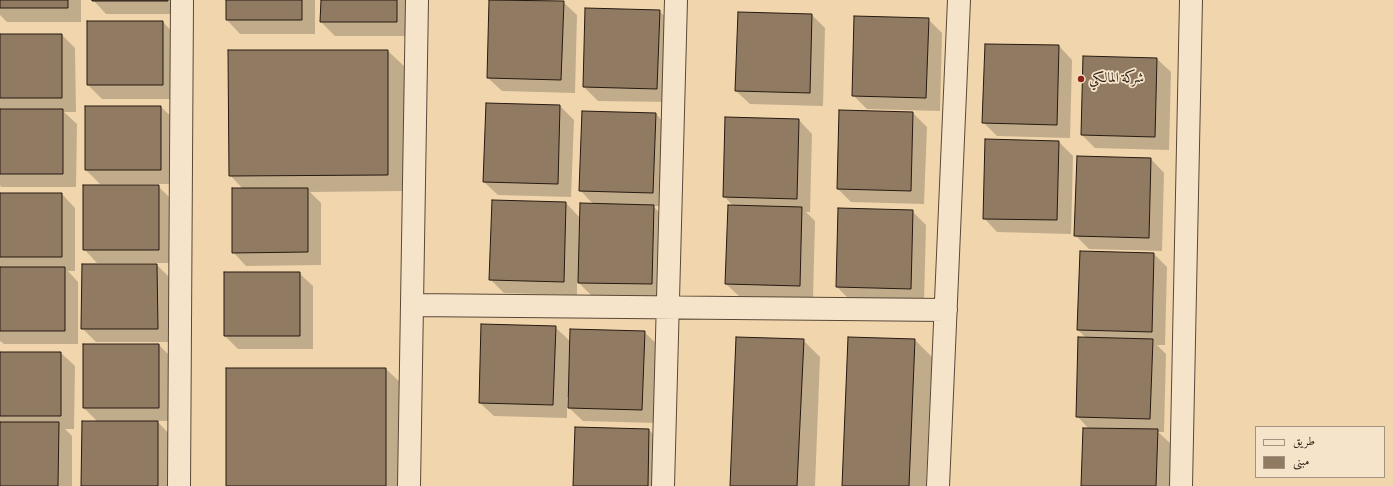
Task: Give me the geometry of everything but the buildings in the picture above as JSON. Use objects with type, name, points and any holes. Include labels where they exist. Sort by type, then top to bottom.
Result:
[{"type":"street","points":[[180,486],[182,0]]},
{"type":"street","points":[[409,486],[417,0]]},
{"type":"street","points":[[663,486],[676,0]]},
{"type":"street","points":[[938,486],[959,0]]},
{"type":"street","points":[[1181,486],[1191,0]]},
{"type":"street","points":[[412,305],[946,310]]},
{"type":"place","name":"شركة المالكي","points":[[1081,79]]}]
